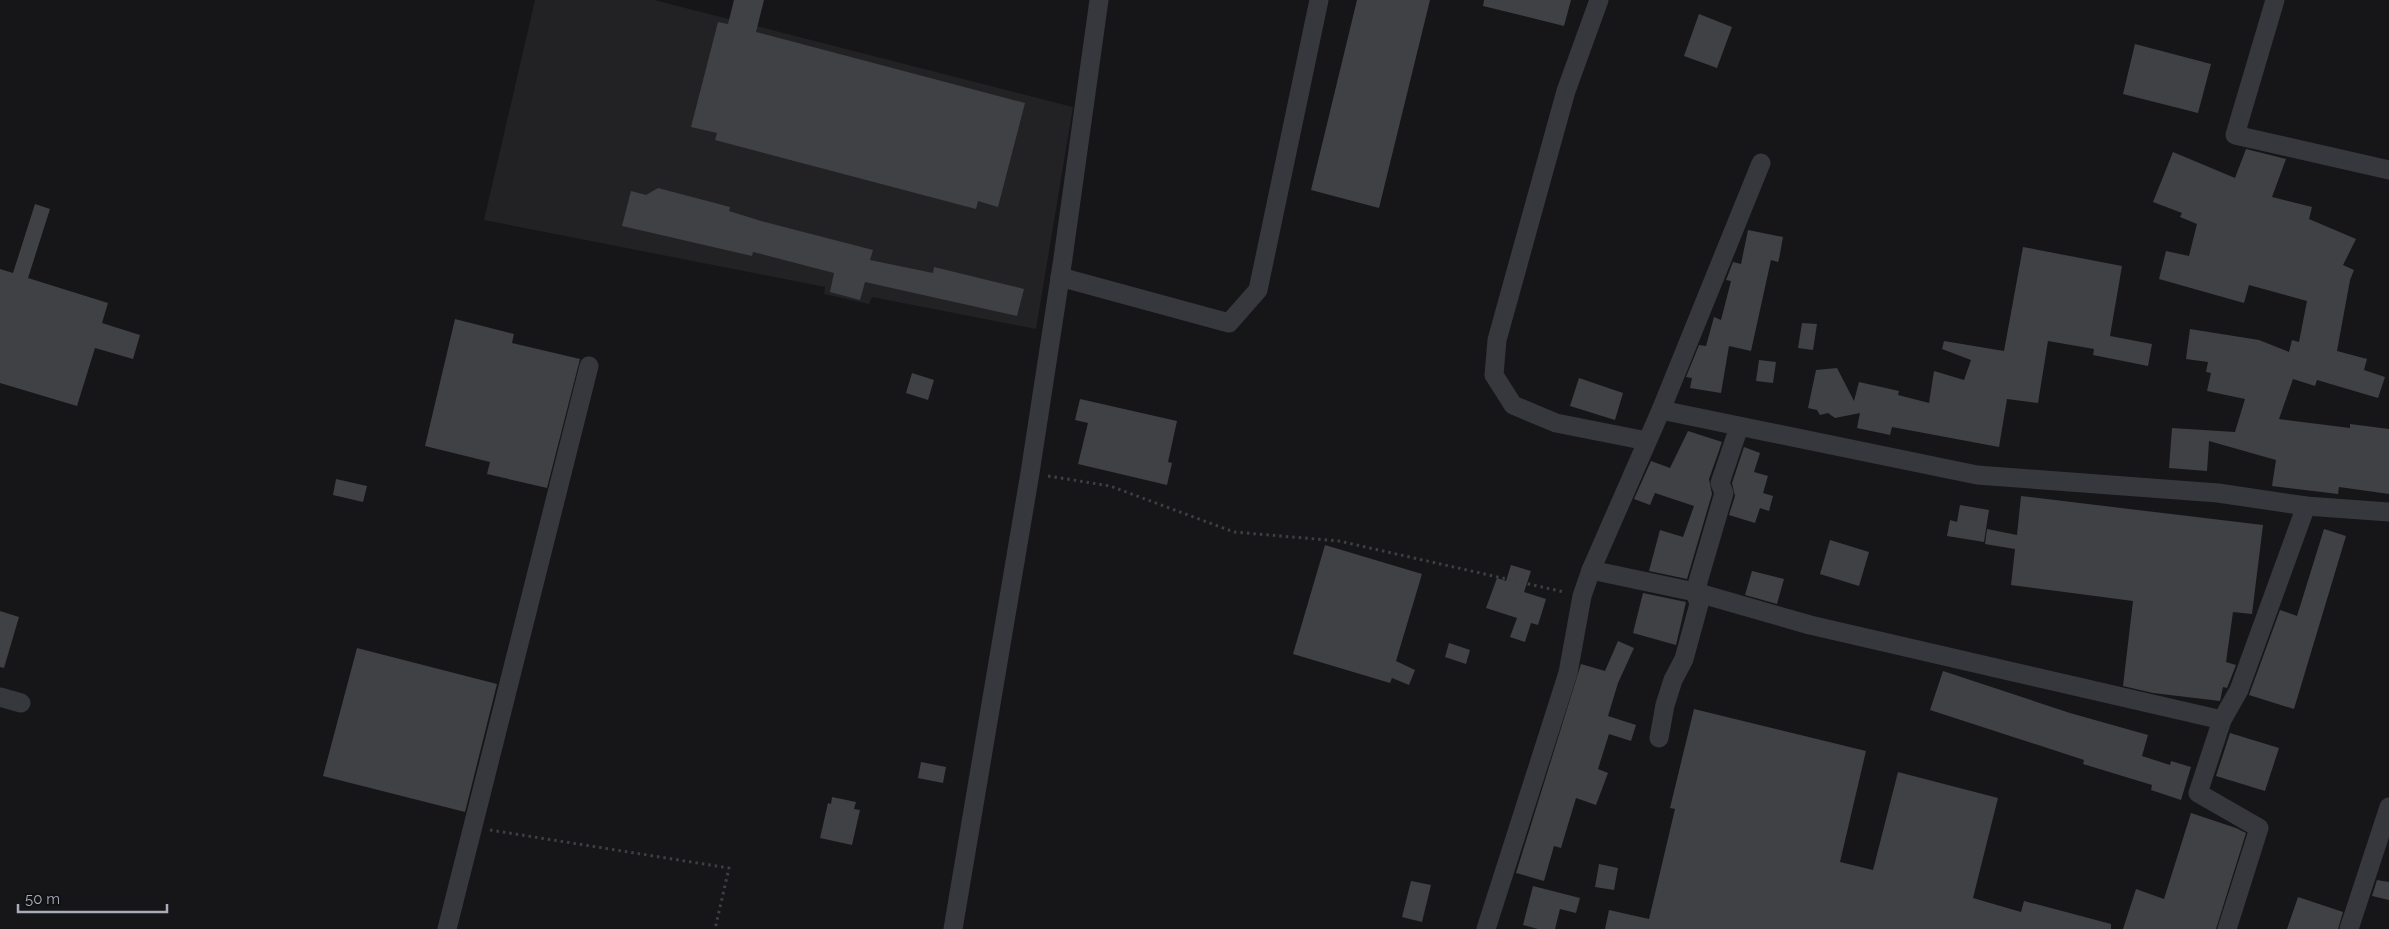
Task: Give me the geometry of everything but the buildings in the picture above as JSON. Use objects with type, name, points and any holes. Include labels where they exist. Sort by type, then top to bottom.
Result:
[{"type":"street","points":[[953,929],[1030,473],[1060,277],[1098,0]]},
{"type":"street","points":[[1060,277],[1229,323],[1258,290],[1319,0]]},
{"type":"street","points":[[1600,0],[1564,101],[1497,340],[1494,375],[1513,405],[1556,423],[1647,441]]},
{"type":"street","points":[[2275,0],[2235,135],[2389,170]]},
{"type":"street","points":[[1486,929],[1568,673],[1582,596],[1591,570],[1660,410],[1761,162]]},
{"type":"street","points":[[447,929],[589,366]]},
{"type":"street","points":[[1660,410],[1976,475],[2218,493],[2306,506],[2389,512]]},
{"type":"street","points":[[1659,738],[1665,705],[1673,680],[1684,659],[1700,604],[1695,592],[1724,493],[1720,483],[1738,426]]},
{"type":"street","points":[[2227,929],[2259,828],[2198,793],[2222,720],[2239,690],[2306,506]]},
{"type":"street","points":[[1591,570],[1695,592],[1820,628],[2222,720]]},
{"type":"street","points":[[0,697],[21,703]]},
{"type":"street","points":[[2348,929],[2389,807]]},
{"type":"path","points":[[1030,473],[1110,486],[1234,532],[1339,541],[1582,596]]},
{"type":"path","points":[[472,828],[729,868],[715,929]]},
{"type":"shaded area","points":[[535,0],[654,0],[1073,107],[1036,329],[872,297],[869,304],[824,294],[825,287],[484,220]]}]
